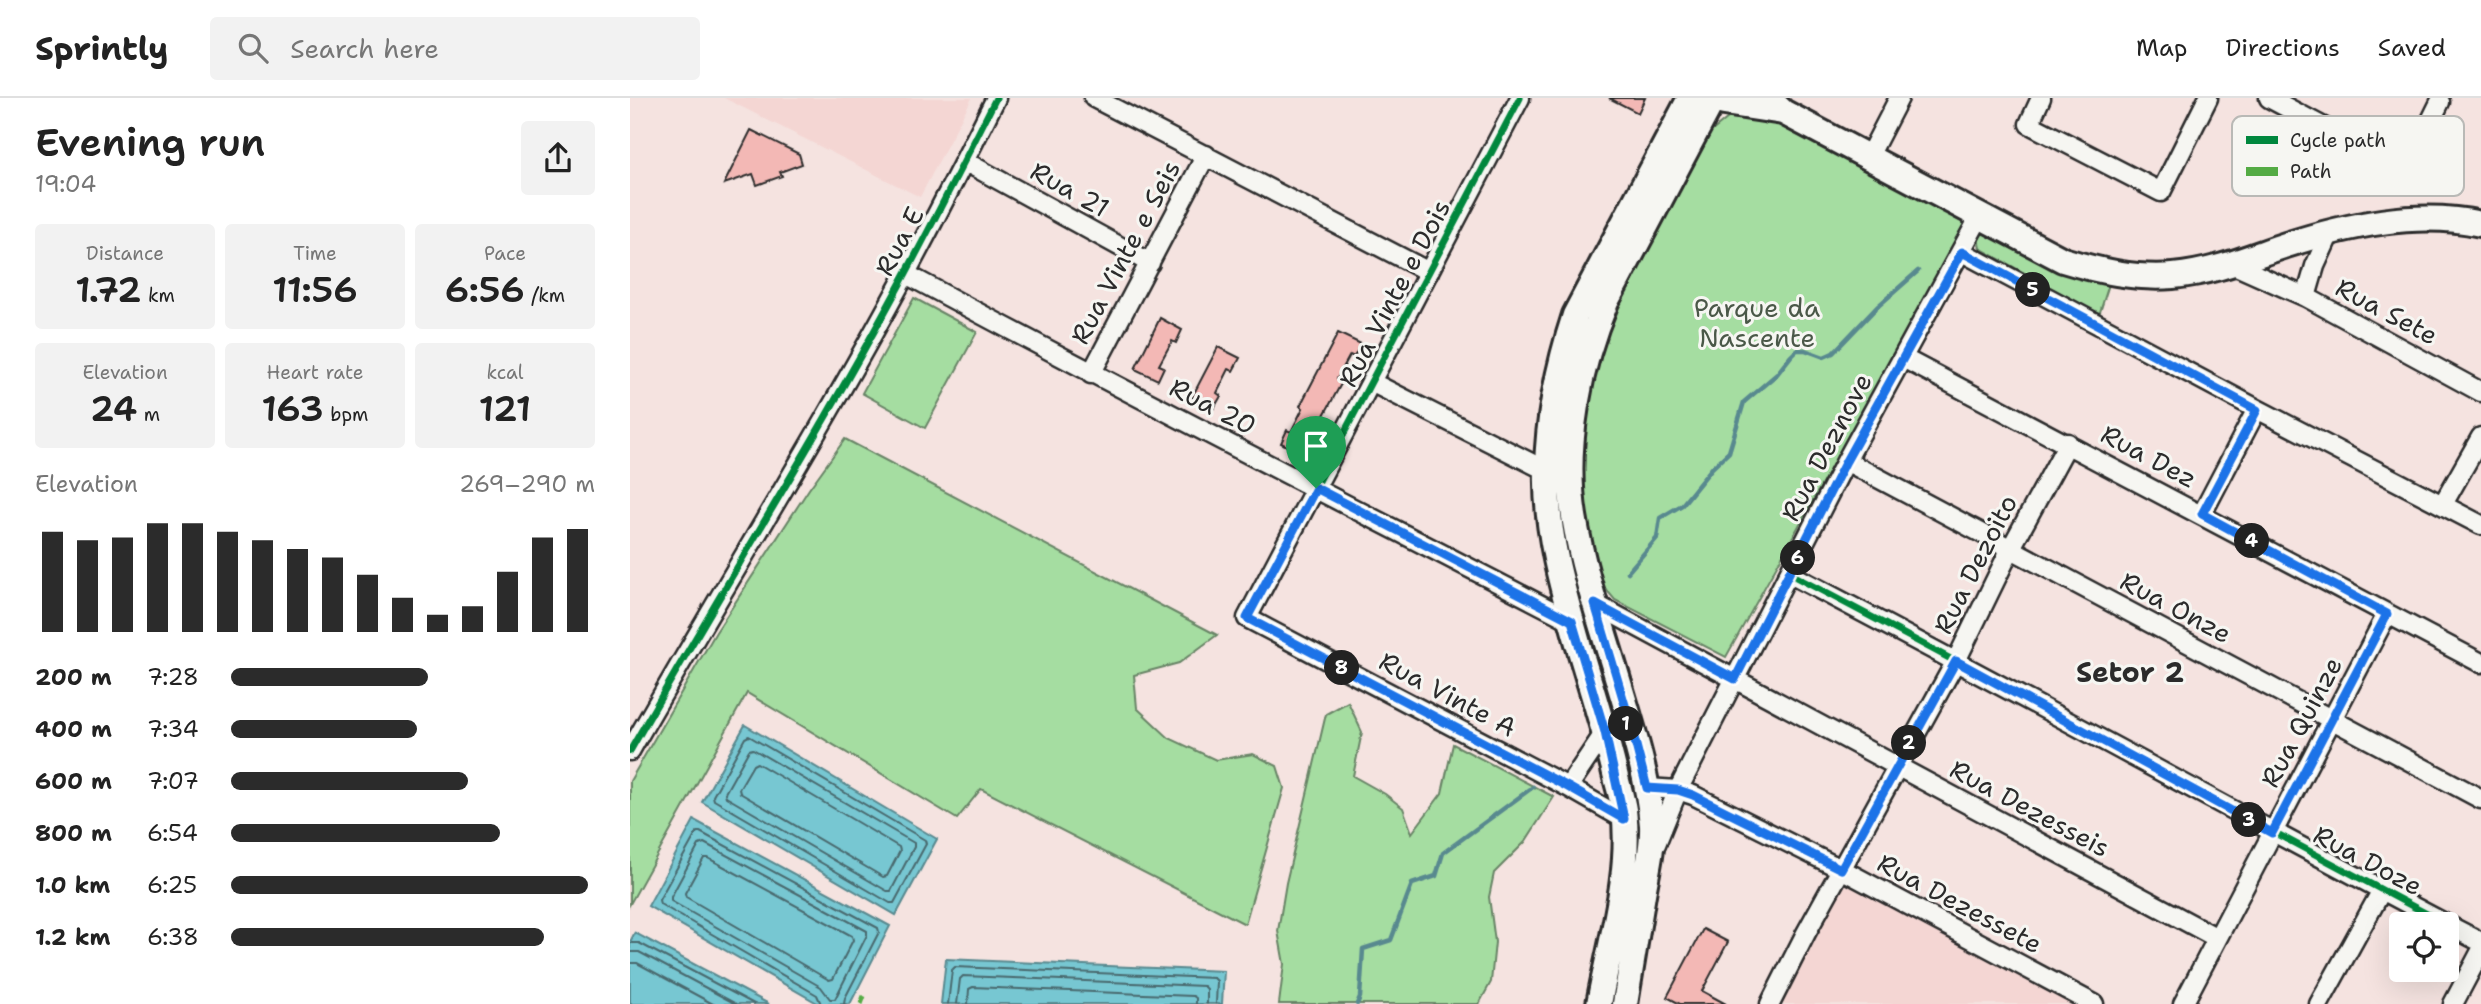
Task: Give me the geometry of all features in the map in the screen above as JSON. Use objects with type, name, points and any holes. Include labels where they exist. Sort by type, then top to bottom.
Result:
[{"type":"main road","points":[[1710,100],[1776,105],[1868,158],[2063,260],[2100,271],[2173,276],[2234,265],[2287,245],[2388,221],[2436,219],[2481,224]]},
{"type":"main road","points":[[1599,1004],[1626,863],[1624,819],[1605,732],[1557,562],[1548,504],[1547,471],[1551,415],[1575,315],[1710,100]]},
{"type":"main road","points":[[1625,1004],[1650,856],[1652,827],[1647,788],[1584,565],[1574,512],[1572,474],[1578,400],[1584,361],[1606,302],[1710,100]]},
{"type":"street","name":"Rua E","points":[[630,751],[906,274],[996,98]]},
{"type":"street","points":[[1094,98],[1429,272]]},
{"type":"street","name":"Rua Vinte e Dois","points":[[1247,618],[1520,98]]},
{"type":"street","points":[[1868,158],[1899,98]]},
{"type":"street","points":[[2041,98],[2029,124],[2161,192],[2208,98]]},
{"type":"street","points":[[2269,98],[2303,116]]},
{"type":"street","points":[[2433,116],[2440,102]]},
{"type":"street","name":"Rua Vinte e Seis","points":[[1091,374],[1206,155]]},
{"type":"street","name":"Rua 21","points":[[964,161],[1150,263]]},
{"type":"street","name":"Rua Deznove","points":[[1650,856],[1678,790],[1846,461],[1980,216]]},
{"type":"street","name":"Rua Sete","points":[[2306,297],[2315,266],[2330,233]]},
{"type":"street","points":[[1962,252],[2257,410],[2481,525]]},
{"type":"street","name":"Rua Sete","points":[[2234,265],[2306,297],[2481,392]]},
{"type":"street","name":"Rua 20","points":[[906,274],[1091,374],[1572,621]]},
{"type":"street","name":"Rua Dez","points":[[1903,358],[2481,663]]},
{"type":"street","points":[[1371,382],[1547,471]]},
{"type":"street","points":[[2202,514],[2257,410]]},
{"type":"street","points":[[2443,504],[2481,436]]},
{"type":"street","name":"Rua Dezoito","points":[[1770,1004],[1896,766],[1956,661],[2011,548],[2068,443]]},
{"type":"street","name":"Rua Onze","points":[[1846,461],[2481,799]]},
{"type":"street","name":"Rua Doze","points":[[1790,574],[2423,912]]},
{"type":"street","name":"Rua Dezesseis","points":[[1595,604],[2217,938]]},
{"type":"street","name":"Rua Quinze","points":[[2183,1004],[2387,614]]},
{"type":"street","name":"Rua Vinte A","points":[[1247,618],[1624,819]]},
{"type":"street","points":[[1568,787],[1605,732],[1630,722]]},
{"type":"street","name":"Rua Dezessete","points":[[1647,788],[1678,790],[1841,869],[2094,1004]]},
{"type":"street","points":[[2319,1004],[2382,890]]},
{"type":"street","name":"Rua Doze","points":[[2459,931],[2481,942]]},
{"type":"street","points":[[2453,1004],[2481,951]]},
{"type":"shaded area","points":[[724,98],[972,98],[920,197]]},
{"type":"shaded area","points":[[1844,884],[1856,884],[2083,1004],[1779,1004]]},
{"type":"green space","name":"Parque da Nascente","points":[[1728,118],[1765,118],[1966,217],[1963,230],[1726,657],[1615,600],[1598,580],[1579,495],[1579,432],[1616,295],[1706,136]]},
{"type":"green space","points":[[1989,229],[2111,278],[2099,315],[1980,248],[1980,237]]},
{"type":"green space","points":[[914,298],[977,332],[925,428],[862,393]]},
{"type":"green space","points":[[845,439],[1217,635],[1179,663],[1134,675],[1137,708],[1169,738],[1216,760],[1253,754],[1277,766],[1284,788],[1245,924],[981,789],[957,819],[747,693],[630,904],[630,781],[716,632],[809,489]]},
{"type":"green space","points":[[1348,702],[1362,732],[1353,776],[1403,808],[1412,833],[1442,793],[1453,744],[1554,797],[1525,842],[1494,873],[1489,897],[1495,942],[1491,982],[1479,1004],[1279,1004],[1284,964],[1278,931],[1286,883],[1326,714]]},
{"type":"water","points":[[745,725],[937,839],[896,915],[702,802]]},
{"type":"water","points":[[694,820],[890,926],[850,1004],[819,1004],[648,906]]},
{"type":"water","points":[[635,932],[769,1004],[630,1004],[630,942]]},
{"type":"water","points":[[946,959],[1224,971],[1222,1004],[941,1004]]},
{"type":"building","points":[[1609,98],[1645,98],[1638,113]]},
{"type":"building","points":[[751,130],[799,154],[802,164],[780,172],[782,176],[757,185],[753,174],[724,184]]},
{"type":"building","points":[[1160,318],[1182,330],[1176,343],[1172,341],[1159,365],[1164,367],[1158,380],[1135,369]]},
{"type":"building","points":[[1338,333],[1361,344],[1354,357],[1350,355],[1337,379],[1342,382],[1303,454],[1281,443],[1287,430],[1291,432],[1303,408],[1300,406]]},
{"type":"building","points":[[1218,347],[1240,358],[1233,371],[1229,369],[1217,393],[1221,396],[1214,408],[1192,397]]},
{"type":"building","points":[[1703,929],[1728,942],[1702,991],[1726,1004],[1680,1004],[1667,997]]},
{"type":"waterway","points":[[1628,572],[1657,538],[1660,518],[1682,505],[1712,468],[1729,452],[1744,402],[1777,374],[1797,350],[1824,357],[1833,353],[1877,307],[1918,271]]},
{"type":"waterway","points":[[1357,1004],[1360,997],[1363,949],[1391,940],[1412,884],[1436,876],[1443,853],[1533,787]]},
{"type":"marked path","points":[[861,1004],[864,996]]},
{"type":"cycle path","points":[[630,751],[873,333],[996,98]]},
{"type":"cycle path","points":[[1520,98],[1247,618],[1624,819]]},
{"type":"cycle path","points":[[1790,574],[2424,912]]},
{"type":"district","name":"Setor 2","points":[[2130,672]]},
{"type":"route","points":[[1316,488],[1247,618],[1624,819],[1605,732],[1630,722],[1595,604],[1735,679],[1846,461],[1962,252],[2257,410],[2202,514],[2387,614],[2272,833],[1956,661],[1841,869],[1693,795],[1678,790],[1647,788],[1630,722],[1605,732],[1572,621],[1316,488]]}]
